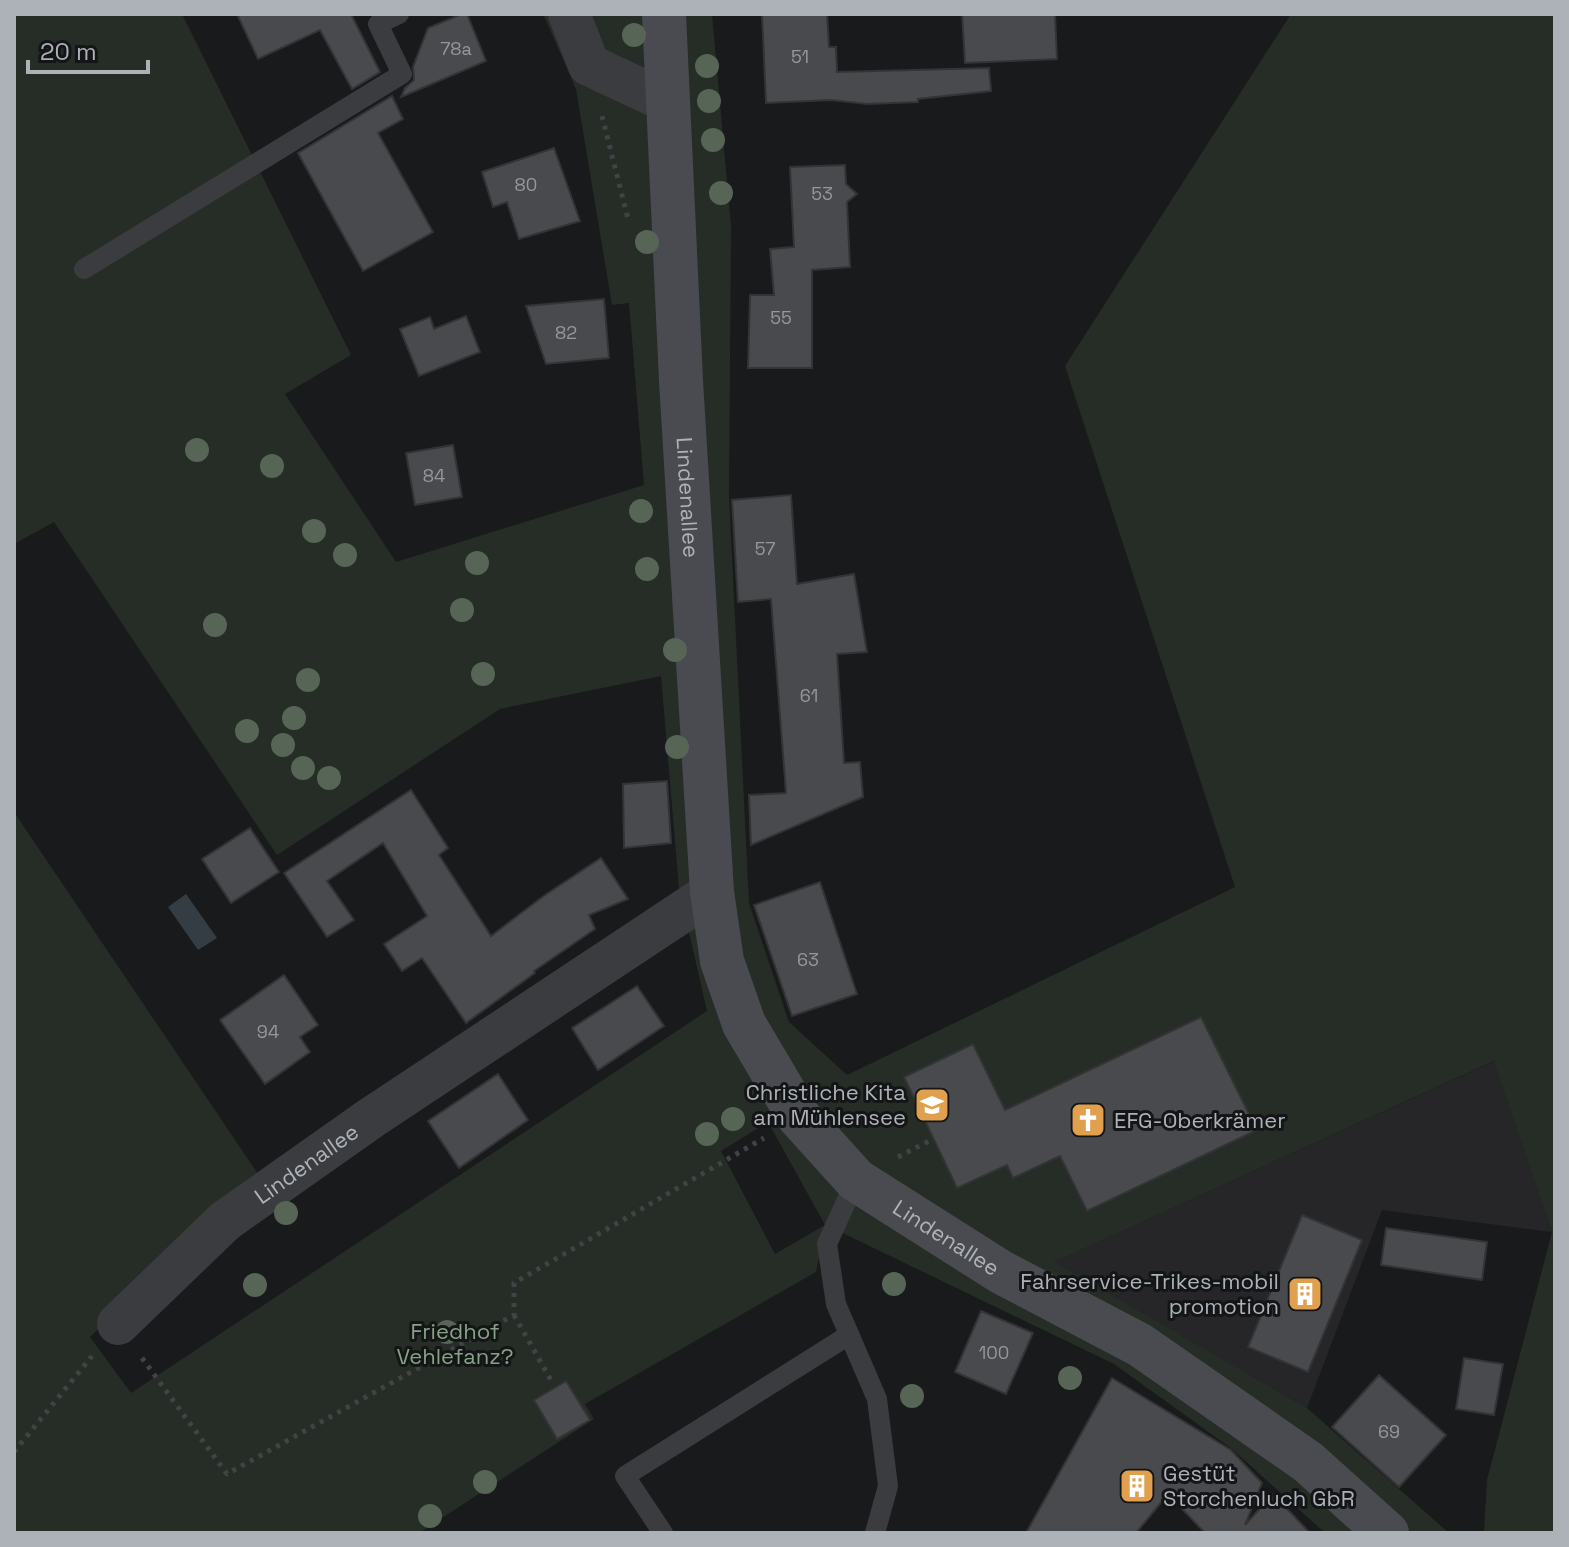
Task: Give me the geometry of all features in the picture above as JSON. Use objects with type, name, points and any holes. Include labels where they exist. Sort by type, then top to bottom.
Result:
[{"type":"main road","name":"Lindenallee","points":[[664,14],[681,381],[712,892],[722,961],[744,1024],[799,1117],[856,1180],[1001,1272],[1140,1345],[1308,1462],[1387,1533]]},
{"type":"street","points":[[569,14],[589,65],[668,102]]},
{"type":"street","name":"Lindenallee","points":[[118,1324],[225,1221],[383,1110],[712,892]]},
{"type":"lane","points":[[84,269],[402,74],[378,24],[399,14]]},
{"type":"lane","points":[[856,1180],[827,1244],[836,1304],[877,1399],[888,1486],[875,1533]]},
{"type":"lane","points":[[663,1533],[625,1476],[849,1335]]},
{"type":"path","points":[[589,65],[632,232]]},
{"type":"path","points":[[552,1382],[514,1315],[514,1283],[799,1117]]},
{"type":"path","points":[[14,1452],[118,1324],[227,1474],[514,1315]]},
{"type":"shaded area","points":[[186,894],[217,938],[198,950],[168,907]]},
{"type":"shaded area","points":[[1495,1061],[1552,1232],[1382,1210],[1307,1408],[1053,1262]]},
{"type":"green space","name":"Friedhof Vehlefanz?","points":[[14,14],[182,14],[351,355],[285,394],[396,562],[644,485],[629,303],[612,305],[576,89],[543,14],[712,14],[731,226],[729,496],[749,903],[789,1022],[847,1075],[1235,887],[1065,366],[1291,14],[1555,14],[1555,1533],[1484,1533],[1487,1480],[1552,1232],[1494,1061],[1054,1262],[1307,1408],[1449,1533],[1325,1533],[1232,1449],[1114,1364],[826,1225],[816,1272],[585,1404],[594,1419],[419,1533],[14,1533],[14,812],[258,1174],[90,1337],[131,1393],[707,1011],[679,889],[661,676],[500,709],[277,855],[54,522],[14,544]],"holes":[[[768,1122],[825,1225],[775,1254],[721,1151]]]},
{"type":"building","points":[[237,14],[355,14],[352,16],[380,72],[352,89],[320,30],[258,59]]},
{"type":"building","points":[[467,14],[486,61],[401,97],[414,80],[413,67],[428,28]]},
{"type":"building","points":[[762,14],[827,14],[829,47],[836,47],[837,72],[989,68],[991,91],[918,99],[918,102],[867,104],[831,100],[766,103]]},
{"type":"building","points":[[962,14],[1055,14],[1057,59],[965,63]]},
{"type":"building","points":[[392,96],[403,119],[378,133],[433,232],[363,271],[298,153]]},
{"type":"building","points":[[554,148],[580,221],[519,239],[507,202],[493,207],[482,172]]},
{"type":"building","points":[[845,165],[846,184],[857,194],[847,202],[850,267],[812,270],[812,368],[748,368],[750,295],[774,295],[770,249],[794,247],[790,167]]},
{"type":"building","points":[[604,299],[609,358],[546,364],[526,306]]},
{"type":"building","points":[[466,316],[480,352],[419,376],[400,329],[430,317],[434,329]]},
{"type":"building","points":[[453,445],[462,497],[415,505],[406,453]]},
{"type":"building","points":[[791,495],[797,584],[854,574],[867,652],[837,654],[844,763],[860,762],[863,797],[751,845],[749,795],[786,793],[771,599],[738,602],[732,500]]},
{"type":"building","points":[[667,781],[671,843],[624,848],[623,784]]},
{"type":"building","points":[[411,790],[448,848],[439,855],[491,936],[601,858],[628,899],[589,915],[595,929],[466,1023],[422,958],[402,971],[384,944],[427,916],[383,843],[327,881],[354,920],[327,937],[284,873]]},
{"type":"building","points":[[250,828],[279,872],[231,903],[202,859]]},
{"type":"building","points":[[820,882],[857,994],[792,1016],[754,905]]},
{"type":"building","points":[[284,975],[318,1025],[300,1037],[310,1052],[265,1084],[220,1020]]},
{"type":"building","points":[[637,986],[664,1026],[598,1070],[572,1028]]},
{"type":"building","name":"EFG-Oberkrämer","points":[[1201,1017],[1257,1130],[1087,1211],[1060,1156],[1013,1178],[1007,1165],[957,1188],[904,1077],[973,1044],[1005,1110]]},
{"type":"building","points":[[498,1074],[528,1120],[459,1168],[428,1121]]},
{"type":"building","name":"Fahrservice-Trikes-mobil promotion","points":[[1302,1215],[1362,1240],[1308,1372],[1248,1347]]},
{"type":"building","points":[[1386,1228],[1487,1242],[1482,1280],[1381,1265]]},
{"type":"building","points":[[981,1311],[1033,1333],[1006,1394],[955,1372]]},
{"type":"building","points":[[1464,1358],[1503,1364],[1494,1415],[1456,1409]]},
{"type":"building","points":[[1379,1375],[1446,1435],[1399,1487],[1332,1427]]},
{"type":"building","points":[[1112,1378],[1231,1450],[1262,1483],[1245,1525],[1273,1494],[1310,1533],[1205,1533],[1168,1494],[1136,1533],[1026,1533]]},
{"type":"building","points":[[566,1381],[590,1420],[557,1439],[534,1400]]},
{"type":"place","name":"Christliche Kita am Mühlensee","points":[[932,1105]]},
{"type":"place","name":"EFG-Oberkrämer","points":[[1088,1120]]},
{"type":"place","name":"Fahrservice-Trikes-mobil promotion","points":[[1305,1294]]},
{"type":"place","name":"Gestüt Storchenluch GbR","points":[[1137,1486]]}]
